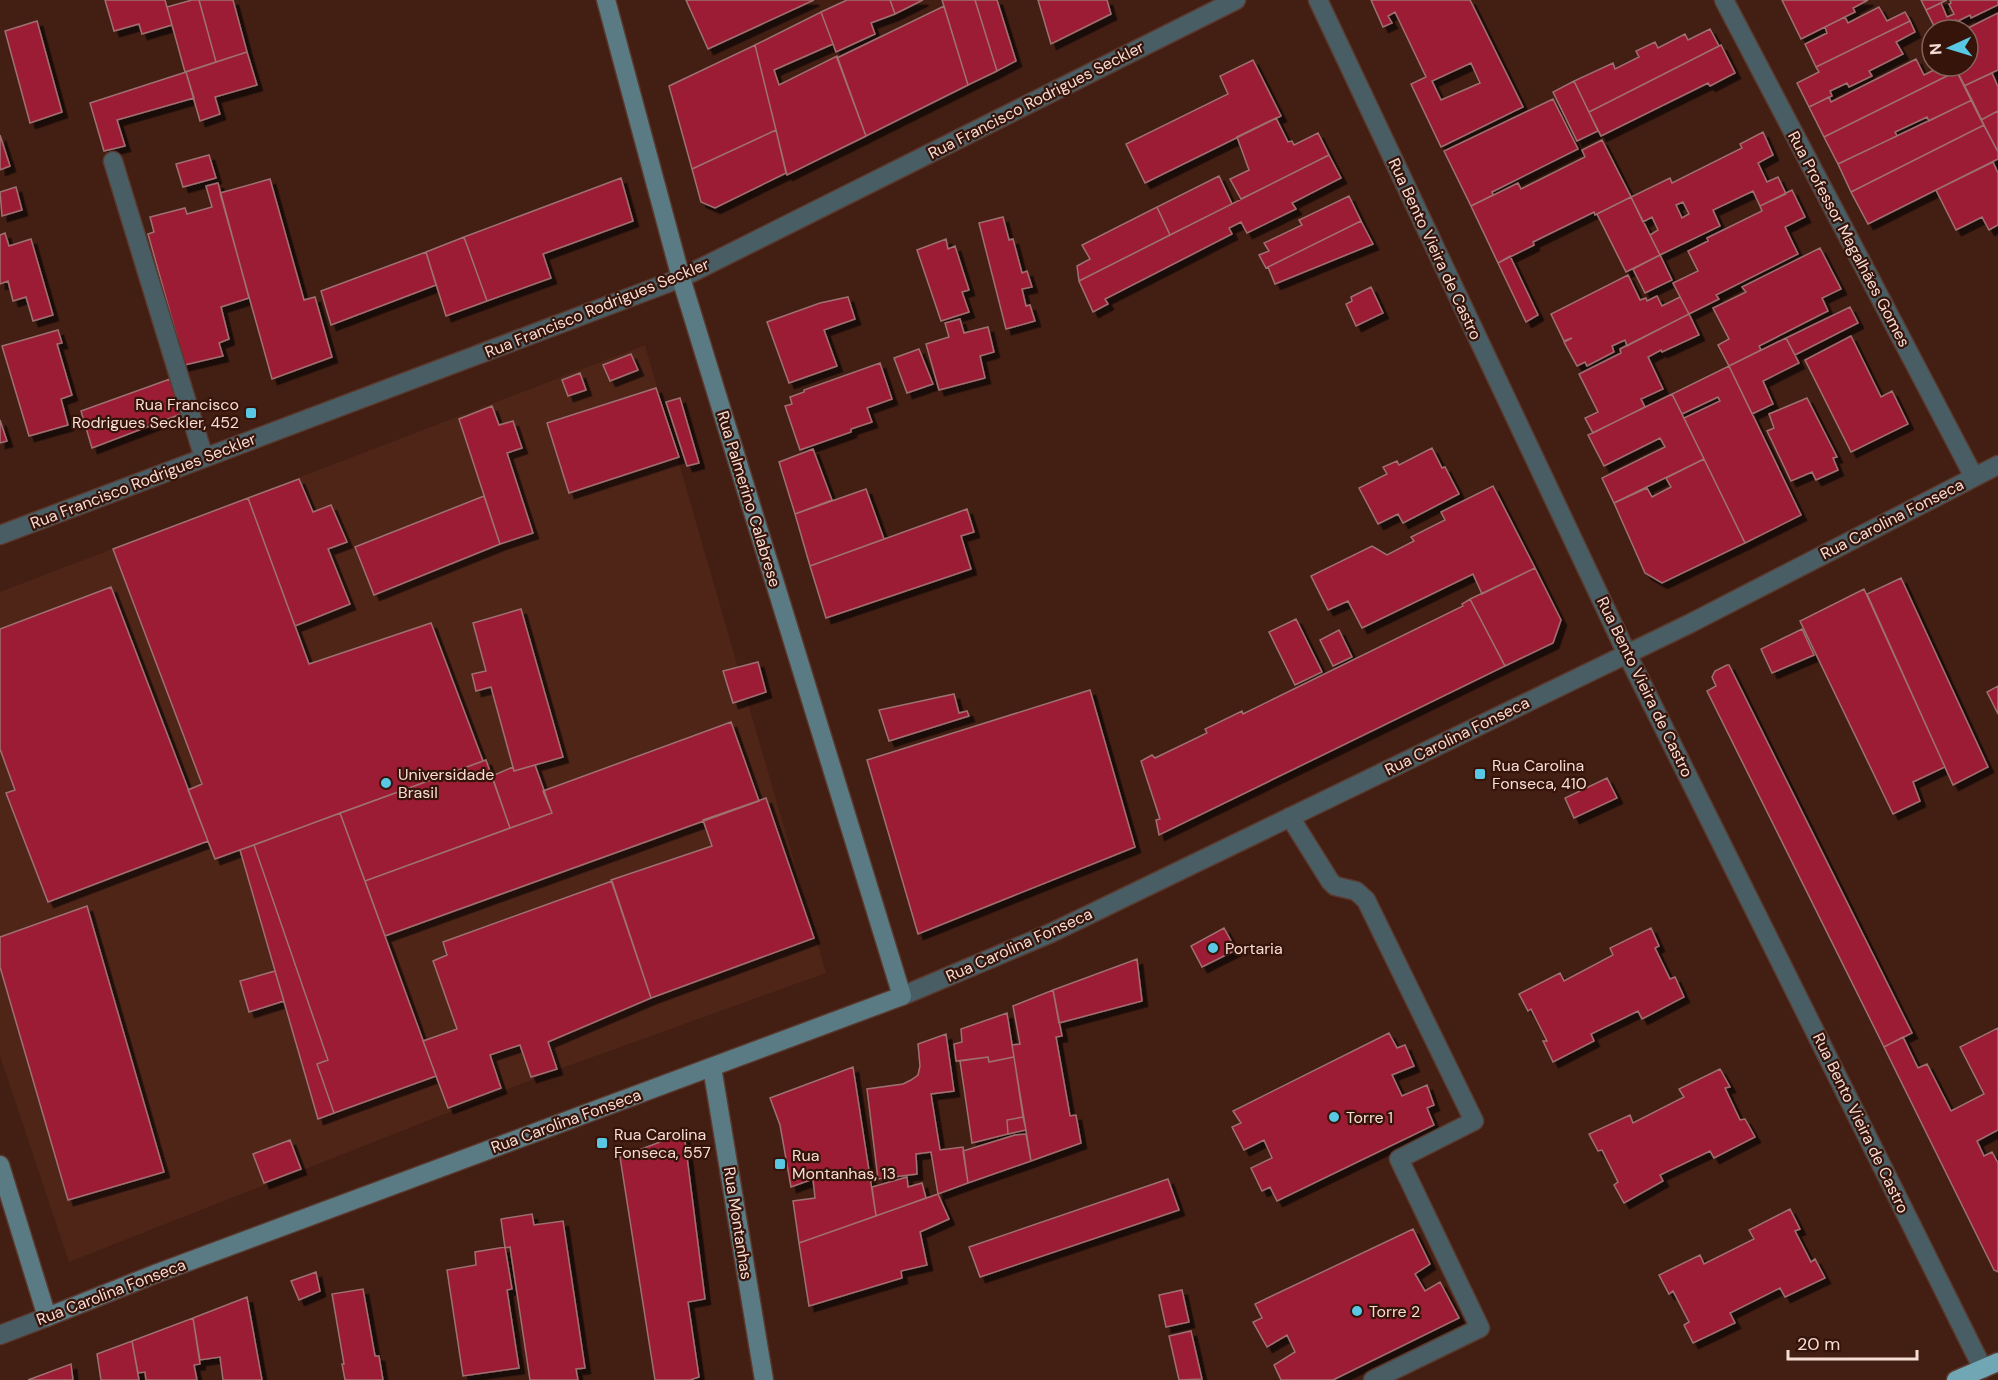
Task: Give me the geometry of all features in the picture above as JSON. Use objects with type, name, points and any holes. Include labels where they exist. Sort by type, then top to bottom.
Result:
[{"type":"highway","points":[[1956,1380],[1991,1365]]},
{"type":"street","name":"Rua Palmerino Calabrese","points":[[606,0],[681,278],[902,996]]},
{"type":"street","name":"Rua Francisco Rodrigues Seckler","points":[[0,535],[681,278],[1236,0]]},
{"type":"street","name":"Rua Bento Vieira de Castro","points":[[1318,0],[1628,654],[1991,1365]]},
{"type":"street","name":"Rua Professor Magalhães Gomes","points":[[1724,0],[1974,477]]},
{"type":"street","points":[[113,161],[204,458]]},
{"type":"street","name":"Rua Carolina Fonseca","points":[[0,1335],[155,1274],[902,996],[1051,933],[1628,654],[1998,465]]},
{"type":"street","points":[[1290,817],[1330,881],[1335,886],[1356,891],[1366,900],[1474,1121],[1399,1159],[1480,1328],[1373,1380]]},
{"type":"street","name":"Rua Montanhas","points":[[712,1066],[764,1380]]},
{"type":"street","points":[[0,1165],[46,1317]]},
{"type":"shaded area","name":"Universidade Brasil","points":[[645,345],[826,973],[554,1071],[69,1262],[0,1056],[0,592]]},
{"type":"building","points":[[105,0],[165,0],[172,25],[142,34],[139,24],[114,31]]},
{"type":"building","points":[[199,0],[216,62],[185,72],[167,7]]},
{"type":"building","points":[[199,0],[233,0],[247,52],[216,62]]},
{"type":"building","points":[[686,0],[814,0],[708,49]]},
{"type":"building","points":[[847,0],[890,0],[895,14],[871,23],[875,34],[836,52],[821,12]]},
{"type":"building","points":[[890,0],[923,0],[895,14]]},
{"type":"building","points":[[942,0],[975,0],[997,71],[968,85]]},
{"type":"building","points":[[975,0],[997,0],[1016,61],[997,71]]},
{"type":"building","points":[[1038,0],[1107,0],[1111,14],[1051,44]]},
{"type":"building","points":[[1371,0],[1470,0],[1523,107],[1441,147],[1411,84],[1426,77],[1395,12],[1388,16],[1392,23],[1383,27]],"holes":[[[1471,63],[1480,83],[1441,100],[1432,81]]]},
{"type":"building","points":[[1782,0],[1868,0],[1853,8],[1855,12],[1801,39]]},
{"type":"building","points":[[1921,0],[1947,0],[1926,10]]},
{"type":"building","points":[[1950,0],[1998,0],[1998,5],[1971,18],[1970,15],[1964,18],[1930,18],[1926,10],[1941,3],[1947,17],[1954,14],[1949,4]]},
{"type":"building","points":[[944,6],[968,85],[866,136],[837,58]]},
{"type":"building","points":[[1879,7],[1887,21],[1905,12],[1910,21],[1816,67],[1805,44],[1827,33],[1825,27],[1845,17],[1848,23]]},
{"type":"building","points":[[821,12],[833,44],[774,70],[779,85],[837,56],[866,136],[787,175],[755,45]]},
{"type":"building","points":[[1998,13],[1998,70],[1964,86],[1960,78],[1980,78],[1980,22]]},
{"type":"building","points":[[37,21],[62,112],[30,123],[5,31]]},
{"type":"building","points":[[1910,21],[1915,32],[1896,42],[1903,54],[1869,71],[1872,76],[1849,87],[1847,83],[1830,91],[1832,96],[1809,107],[1797,83],[1819,72],[1816,67]]},
{"type":"building","points":[[1710,29],[1719,46],[1589,112],[1574,81],[1613,63],[1615,69],[1639,57],[1636,51],[1655,42],[1658,48],[1685,34],[1688,40]]},
{"type":"building","points":[[755,45],[776,130],[692,169],[669,86]]},
{"type":"building","points":[[1721,45],[1735,73],[1710,86],[1708,83],[1601,136],[1589,112]]},
{"type":"building","points":[[247,52],[257,85],[215,97],[220,114],[200,121],[186,72]]},
{"type":"building","points":[[1916,59],[1920,67],[1920,78],[1943,78],[1824,137],[1809,107],[1829,97],[1831,102]]},
{"type":"building","points":[[1253,60],[1281,116],[1145,183],[1126,144],[1228,94],[1220,76]]},
{"type":"building","points":[[186,72],[194,98],[117,120],[125,146],[104,151],[90,103]]},
{"type":"building","points":[[1992,73],[1998,87],[1998,111],[1981,120],[1964,86]]},
{"type":"building","points":[[1943,78],[1961,78],[1972,100],[1929,121],[1927,117],[1895,132],[1897,136],[1838,164],[1824,137]]},
{"type":"building","points":[[1574,81],[1598,131],[1577,141],[1553,92]]},
{"type":"building","points":[[1553,99],[1578,149],[1492,192],[1493,195],[1471,206],[1444,151]]},
{"type":"building","points":[[1972,100],[1984,125],[1851,192],[1838,164]]},
{"type":"building","points":[[1998,111],[1998,152],[1981,120]]},
{"type":"building","points":[[1276,118],[1288,142],[1292,141],[1294,145],[1318,133],[1329,155],[1241,199],[1230,179],[1249,170],[1237,137]]},
{"type":"building","points":[[1984,125],[1998,152],[1998,159],[1868,224],[1851,192]]},
{"type":"building","points":[[776,130],[786,173],[715,208],[701,202],[692,169]]},
{"type":"building","points":[[1763,132],[1773,155],[1758,163],[1767,182],[1778,177],[1786,194],[1760,206],[1753,191],[1713,210],[1720,226],[1660,255],[1650,235],[1658,230],[1652,217],[1643,222],[1631,197],[1670,178],[1672,183],[1742,148],[1740,144]],"holes":[[[1683,202],[1689,214],[1682,218],[1676,205]]]},
{"type":"building","points":[[0,135],[10,166],[0,170]]},
{"type":"building","points":[[1602,140],[1631,197],[1595,215],[1594,212],[1533,242],[1534,245],[1498,263],[1471,206],[1518,183],[1521,189],[1585,157],[1582,150]]},
{"type":"building","points":[[209,155],[216,178],[183,187],[176,164]]},
{"type":"building","points":[[1329,155],[1341,178],[1292,203],[1296,209],[1247,233],[1241,222],[1229,228],[1232,234],[1105,299],[1108,304],[1093,312],[1079,281]]},
{"type":"building","points":[[1993,162],[1998,173],[1998,225],[1989,230],[1982,217],[1956,230],[1936,190]]},
{"type":"building","points":[[1219,176],[1232,204],[1170,235],[1157,207]]},
{"type":"building","points":[[621,178],[633,221],[543,254],[551,278],[487,301],[464,237]]},
{"type":"building","points":[[270,179],[304,300],[315,297],[332,357],[272,379],[220,193]]},
{"type":"building","points":[[218,183],[249,298],[221,307],[229,339],[219,343],[223,356],[180,366],[173,339],[177,337],[148,234],[154,232],[150,217],[185,208],[187,214],[212,207],[206,186]]},
{"type":"building","points":[[16,187],[22,210],[2,216],[0,192]]},
{"type":"building","points":[[1792,190],[1805,217],[1785,227],[1798,254],[1716,295],[1719,299],[1689,314],[1673,283],[1698,271],[1688,251],[1708,241],[1707,238],[1762,211],[1760,206]]},
{"type":"building","points":[[1349,196],[1361,221],[1266,268],[1259,255],[1269,251],[1264,243],[1302,225],[1299,220]]},
{"type":"building","points":[[1631,197],[1660,255],[1626,272],[1597,214]]},
{"type":"building","points":[[1157,207],[1170,235],[1079,281],[1077,266],[1090,259],[1082,245]]},
{"type":"building","points":[[1003,217],[1009,240],[1013,239],[1022,273],[1027,271],[1032,287],[1022,289],[1026,306],[1030,305],[1035,321],[1006,329],[979,223]]},
{"type":"building","points":[[1361,221],[1373,244],[1275,284],[1268,267]]},
{"type":"building","points":[[5,233],[9,246],[31,239],[53,315],[33,321],[26,297],[13,301],[8,281],[0,284],[0,235]]},
{"type":"building","points":[[464,237],[487,301],[446,316],[426,252]]},
{"type":"building","points":[[946,239],[948,249],[955,246],[969,290],[962,292],[969,312],[941,321],[917,250]]},
{"type":"building","points":[[1820,248],[1841,289],[1822,298],[1828,311],[1759,346],[1761,350],[1729,366],[1718,345],[1729,339],[1713,308],[1746,292],[1742,287]]},
{"type":"building","points":[[426,252],[436,285],[331,325],[321,291]]},
{"type":"building","points":[[1660,255],[1672,280],[1645,293],[1633,269]]},
{"type":"building","points":[[1510,256],[1538,315],[1526,322],[1498,263]]},
{"type":"building","points":[[1628,275],[1640,300],[1646,298],[1647,301],[1657,296],[1662,306],[1680,297],[1689,314],[1627,346],[1625,340],[1612,346],[1614,352],[1587,366],[1585,362],[1577,366],[1564,342],[1572,338],[1564,341],[1551,314]]},
{"type":"building","points":[[1371,287],[1383,313],[1356,326],[1346,304],[1352,301],[1351,297]]},
{"type":"building","points":[[848,297],[855,319],[824,330],[837,366],[789,383],[767,322],[820,303]]},
{"type":"building","points":[[1850,307],[1858,323],[1795,355],[1786,338]]},
{"type":"building","points":[[1689,314],[1699,335],[1648,357],[1663,389],[1641,399],[1645,407],[1593,433],[1585,418],[1598,412],[1579,374],[1621,353],[1620,349]]},
{"type":"building","points":[[960,319],[964,333],[988,327],[994,352],[980,356],[985,378],[939,390],[926,344],[949,337],[945,323]]},
{"type":"building","points":[[58,330],[62,343],[57,344],[72,395],[61,399],[68,425],[29,436],[2,346]]},
{"type":"building","points":[[1851,336],[1881,397],[1892,391],[1908,424],[1851,452],[1805,360]]},
{"type":"building","points":[[1786,338],[1799,363],[1763,381],[1773,404],[1752,414],[1729,366]]},
{"type":"building","points":[[919,349],[933,384],[907,393],[894,358]]},
{"type":"building","points":[[631,354],[638,370],[610,381],[603,365]]},
{"type":"building","points":[[880,363],[892,399],[867,408],[872,422],[800,450],[785,406],[792,404],[790,397]]},
{"type":"building","points":[[1729,366],[1801,515],[1745,543],[1684,418],[1720,401],[1718,397],[1682,414],[1672,394]]},
{"type":"building","points":[[580,373],[586,390],[568,396],[562,380]]},
{"type":"building","points":[[170,379],[181,414],[92,448],[81,411]]},
{"type":"building","points":[[656,388],[679,457],[569,493],[547,423]]},
{"type":"building","points":[[1672,394],[1704,459],[1614,503],[1602,478],[1665,447],[1660,438],[1604,466],[1588,435]]},
{"type":"building","points":[[680,398],[699,463],[687,466],[666,402]]},
{"type":"building","points":[[1807,398],[1837,457],[1833,458],[1838,470],[1816,480],[1812,472],[1791,481],[1767,431],[1774,428],[1769,414]]},
{"type":"building","points":[[492,406],[499,425],[513,421],[522,448],[507,453],[533,533],[500,544],[459,419]]},
{"type":"building","points":[[0,420],[7,441],[0,443]]},
{"type":"building","points":[[1432,448],[1459,494],[1403,523],[1398,514],[1378,524],[1359,488],[1387,474],[1383,467],[1397,461],[1399,465]]},
{"type":"building","points":[[813,449],[832,500],[795,514],[779,462]]},
{"type":"building","points":[[1704,459],[1745,543],[1662,583],[1645,573],[1614,503],[1647,488],[1652,497],[1671,487],[1666,478]]},
{"type":"building","points":[[299,479],[313,512],[331,505],[347,542],[328,549],[350,604],[295,626],[248,498]]},
{"type":"building","points":[[1493,486],[1535,568],[1482,594],[1473,574],[1362,628],[1348,601],[1328,610],[1311,576],[1372,546],[1387,555],[1414,541],[1411,537],[1445,520],[1441,512]]},
{"type":"building","points":[[866,489],[884,539],[810,566],[795,514]]},
{"type":"building","points":[[484,496],[500,544],[374,595],[355,547]]},
{"type":"building","points":[[248,498],[309,664],[431,623],[483,761],[215,859],[188,790],[202,784],[113,549]]},
{"type":"building","points":[[967,509],[974,532],[961,536],[971,569],[826,618],[810,566]]},
{"type":"building","points":[[1535,568],[1561,620],[1553,643],[1505,666],[1470,599]]},
{"type":"building","points":[[1901,578],[1988,767],[1953,785],[1867,594]]},
{"type":"building","points":[[111,587],[208,841],[48,902],[6,793],[15,790],[0,749],[0,629]]},
{"type":"building","points":[[1864,589],[1945,767],[1913,782],[1920,801],[1893,814],[1800,621]]},
{"type":"building","points":[[1470,599],[1505,666],[1159,835],[1156,820],[1160,819],[1141,761],[1152,755],[1155,758],[1207,733],[1205,729],[1242,711],[1243,714],[1463,606],[1462,604]]},
{"type":"building","points":[[521,609],[563,757],[514,771],[491,687],[476,691],[472,674],[486,671],[473,623]]},
{"type":"building","points":[[1296,619],[1322,672],[1295,685],[1269,632]]},
{"type":"building","points":[[1802,629],[1814,655],[1772,673],[1761,649]]},
{"type":"building","points":[[1339,630],[1352,657],[1333,666],[1320,640]]},
{"type":"building","points":[[758,662],[766,692],[733,703],[723,671]]},
{"type":"building","points":[[1727,665],[1912,1033],[1884,1047],[1707,691],[1716,686],[1712,677],[1715,671]]},
{"type":"building","points":[[1998,686],[1998,714],[1987,692]]},
{"type":"building","points":[[1090,690],[1135,847],[918,934],[867,760]]},
{"type":"building","points":[[954,694],[959,713],[967,711],[969,716],[889,741],[879,710]]},
{"type":"building","points":[[731,722],[759,801],[385,936],[365,881],[552,813],[543,791]]},
{"type":"building","points":[[486,760],[510,828],[365,881],[340,813]]},
{"type":"building","points":[[535,765],[552,813],[510,828],[492,776],[513,767],[514,771]]},
{"type":"building","points":[[1607,778],[1617,798],[1574,818],[1565,798]]},
{"type":"building","points":[[766,798],[814,938],[651,998],[611,880],[712,846],[703,820]]},
{"type":"building","points":[[340,813],[436,1076],[334,1113],[317,1064],[328,1060],[254,845]]},
{"type":"building","points":[[254,845],[328,1060],[317,1064],[334,1113],[318,1119],[240,850]]},
{"type":"building","points":[[612,881],[651,998],[548,1042],[557,1069],[531,1077],[520,1045],[490,1055],[501,1088],[448,1108],[423,1041],[457,1029],[433,961],[447,955],[443,942]]},
{"type":"building","points":[[87,906],[164,1172],[68,1200],[0,967],[0,937]]},
{"type":"building","name":"Portaria","points":[[1224,928],[1236,950],[1202,967],[1191,946]]},
{"type":"building","points":[[1651,928],[1659,946],[1655,948],[1670,979],[1675,977],[1684,997],[1642,1019],[1638,1011],[1591,1034],[1594,1041],[1553,1062],[1543,1041],[1547,1041],[1531,1009],[1528,1011],[1519,994],[1560,973],[1564,981],[1613,955],[1610,948]]},
{"type":"building","points":[[1137,959],[1142,1001],[1059,1023],[1053,990]]},
{"type":"building","points":[[275,971],[284,1001],[249,1012],[240,981]]},
{"type":"building","points":[[1053,990],[1062,1036],[1056,1037],[1070,1116],[1076,1115],[1081,1143],[1031,1161],[1012,1045],[1020,1044],[1013,1006]]},
{"type":"building","points":[[1007,1013],[1014,1057],[989,1062],[988,1057],[956,1061],[954,1044],[962,1042],[961,1029]]},
{"type":"building","points":[[1998,1028],[1998,1130],[1977,1141],[1984,1156],[1992,1152],[1998,1163],[1998,1272],[1994,1270],[1884,1047],[1903,1037],[1918,1068],[1927,1064],[1951,1111],[1984,1094],[1960,1047]]},
{"type":"building","name":"Torre 1","points":[[1389,1033],[1397,1048],[1405,1045],[1414,1066],[1392,1075],[1402,1096],[1427,1085],[1434,1105],[1427,1108],[1434,1125],[1277,1201],[1270,1187],[1262,1191],[1251,1168],[1272,1158],[1264,1140],[1244,1150],[1232,1127],[1241,1123],[1233,1111]]},
{"type":"building","points":[[946,1034],[954,1091],[931,1094],[940,1150],[963,1147],[968,1183],[938,1194],[931,1152],[916,1154],[917,1174],[878,1179],[867,1089],[903,1084],[911,1080],[918,1075],[920,1066],[918,1044]]},
{"type":"building","points":[[988,1057],[989,1062],[1014,1057],[1023,1117],[1007,1120],[1008,1134],[972,1143],[960,1061]]},
{"type":"building","points":[[853,1067],[876,1216],[799,1243],[793,1201],[815,1198],[813,1179],[791,1187],[780,1125],[770,1098]]},
{"type":"building","points":[[1720,1069],[1730,1087],[1725,1088],[1740,1120],[1745,1119],[1755,1137],[1714,1158],[1710,1151],[1660,1175],[1663,1181],[1624,1203],[1614,1185],[1618,1182],[1602,1150],[1598,1151],[1589,1134],[1630,1115],[1633,1123],[1684,1097],[1679,1089]]},
{"type":"building","points":[[1023,1117],[1026,1130],[1008,1134],[1007,1120]]},
{"type":"building","points":[[684,1133],[705,1299],[688,1302],[699,1377],[690,1380],[655,1380],[620,1157]]},
{"type":"building","points":[[1026,1134],[1031,1161],[968,1183],[963,1151],[1015,1135]]},
{"type":"building","points":[[290,1140],[301,1169],[264,1183],[253,1154]]},
{"type":"building","points":[[907,1177],[908,1187],[922,1183],[926,1198],[876,1216],[872,1187]]},
{"type":"building","points":[[1168,1179],[1179,1210],[980,1277],[969,1247]]},
{"type":"building","points":[[938,1194],[949,1219],[920,1232],[927,1265],[901,1271],[902,1278],[809,1306],[799,1243]]},
{"type":"building","points":[[1790,1209],[1800,1229],[1795,1231],[1811,1262],[1815,1259],[1825,1278],[1785,1297],[1780,1288],[1730,1313],[1735,1323],[1693,1343],[1684,1325],[1689,1322],[1673,1291],[1669,1294],[1659,1275],[1700,1255],[1704,1264],[1754,1239],[1749,1230]]},
{"type":"building","points":[[532,1214],[534,1225],[563,1221],[585,1368],[576,1369],[578,1380],[530,1380],[510,1247],[505,1248],[501,1219]]},
{"type":"building","name":"Torre 2","points":[[1413,1229],[1430,1264],[1415,1274],[1425,1291],[1440,1282],[1459,1318],[1333,1380],[1281,1380],[1274,1365],[1295,1352],[1287,1335],[1267,1347],[1253,1322],[1262,1318],[1255,1304]]},
{"type":"building","points":[[505,1247],[512,1289],[507,1290],[519,1368],[463,1376],[447,1270],[476,1265],[475,1252]]},
{"type":"building","points":[[316,1272],[320,1291],[299,1300],[291,1281]]},
{"type":"building","points":[[363,1289],[375,1356],[379,1356],[383,1380],[345,1380],[332,1294]]},
{"type":"building","points":[[1182,1290],[1189,1322],[1166,1327],[1159,1295]]},
{"type":"building","points":[[247,1297],[262,1380],[223,1380],[220,1357],[200,1360],[193,1318]]},
{"type":"building","points":[[193,1318],[200,1364],[194,1365],[197,1380],[146,1380],[145,1372],[138,1373],[132,1341]]},
{"type":"building","points":[[1191,1331],[1202,1379],[1179,1380],[1169,1336]]},
{"type":"building","points":[[132,1341],[139,1380],[101,1380],[97,1354]]},
{"type":"building","points":[[71,1364],[73,1380],[28,1380]]},
{"type":"place","name":"Rua Francisco Rodrigues Seckler, 452","points":[[251,413]]},
{"type":"place","name":"Rua Carolina Fonseca, 410","points":[[1480,774]]},
{"type":"place","name":"Universidade Brasil","points":[[386,783]]},
{"type":"place","name":"Portaria","points":[[1213,948]]},
{"type":"place","name":"Torre 1","points":[[1334,1117]]},
{"type":"place","name":"Rua Carolina Fonseca, 557","points":[[602,1143]]},
{"type":"place","name":"Rua Montanhas, 13","points":[[780,1164]]},
{"type":"place","name":"Torre 2","points":[[1357,1311]]}]
